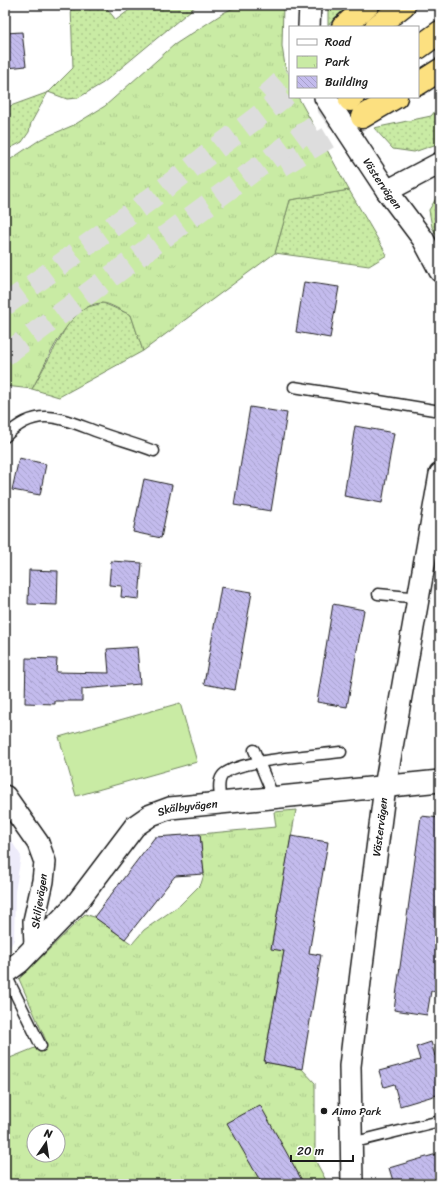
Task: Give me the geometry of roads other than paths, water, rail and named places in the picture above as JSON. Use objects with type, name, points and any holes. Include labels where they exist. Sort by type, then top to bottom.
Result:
[{"type":"highway","points":[[344,26],[368,5]]},
{"type":"highway","points":[[377,26],[404,5]]},
{"type":"highway","points":[[419,47],[440,32]]},
{"type":"highway","points":[[419,83],[440,70]]},
{"type":"highway","points":[[362,117],[394,98]]},
{"type":"street","points":[[309,26],[310,5]]},
{"type":"street","name":"Västervägen","points":[[326,98],[387,191],[423,239],[440,271]]},
{"type":"street","points":[[387,191],[440,163]]},
{"type":"street","name":"Västervägen","points":[[352,1184],[350,1066],[386,787],[420,598],[440,474]]},
{"type":"street","name":"Skälbyvägen","points":[[5,973],[35,946],[76,904],[135,826],[151,815],[170,808],[440,781]]},
{"type":"street","name":"Skiljevägen","points":[[5,796],[38,843],[45,862],[43,881],[34,920],[35,946]]},
{"type":"lane","points":[[294,386],[440,411]]},
{"type":"lane","points":[[5,437],[26,421],[50,415],[73,421],[98,432],[154,451]]},
{"type":"lane","points":[[378,594],[420,598]]},
{"type":"lane","points":[[254,750],[274,798]]},
{"type":"lane","points":[[221,803],[221,777],[226,772],[259,762],[341,752]]},
{"type":"lane","points":[[5,973],[42,1046]]},
{"type":"lane","points":[[351,1144],[440,1122]]},
{"type":"tunnel","points":[[265,97],[289,75]]},
{"type":"tunnel","points":[[5,305],[149,200],[289,93]]},
{"type":"tunnel","points":[[5,355],[349,100]]},
{"type":"tunnel","points":[[281,166],[361,118]]},
{"type":"place","name":"Aimo Park","points":[[324,1111]]}]
